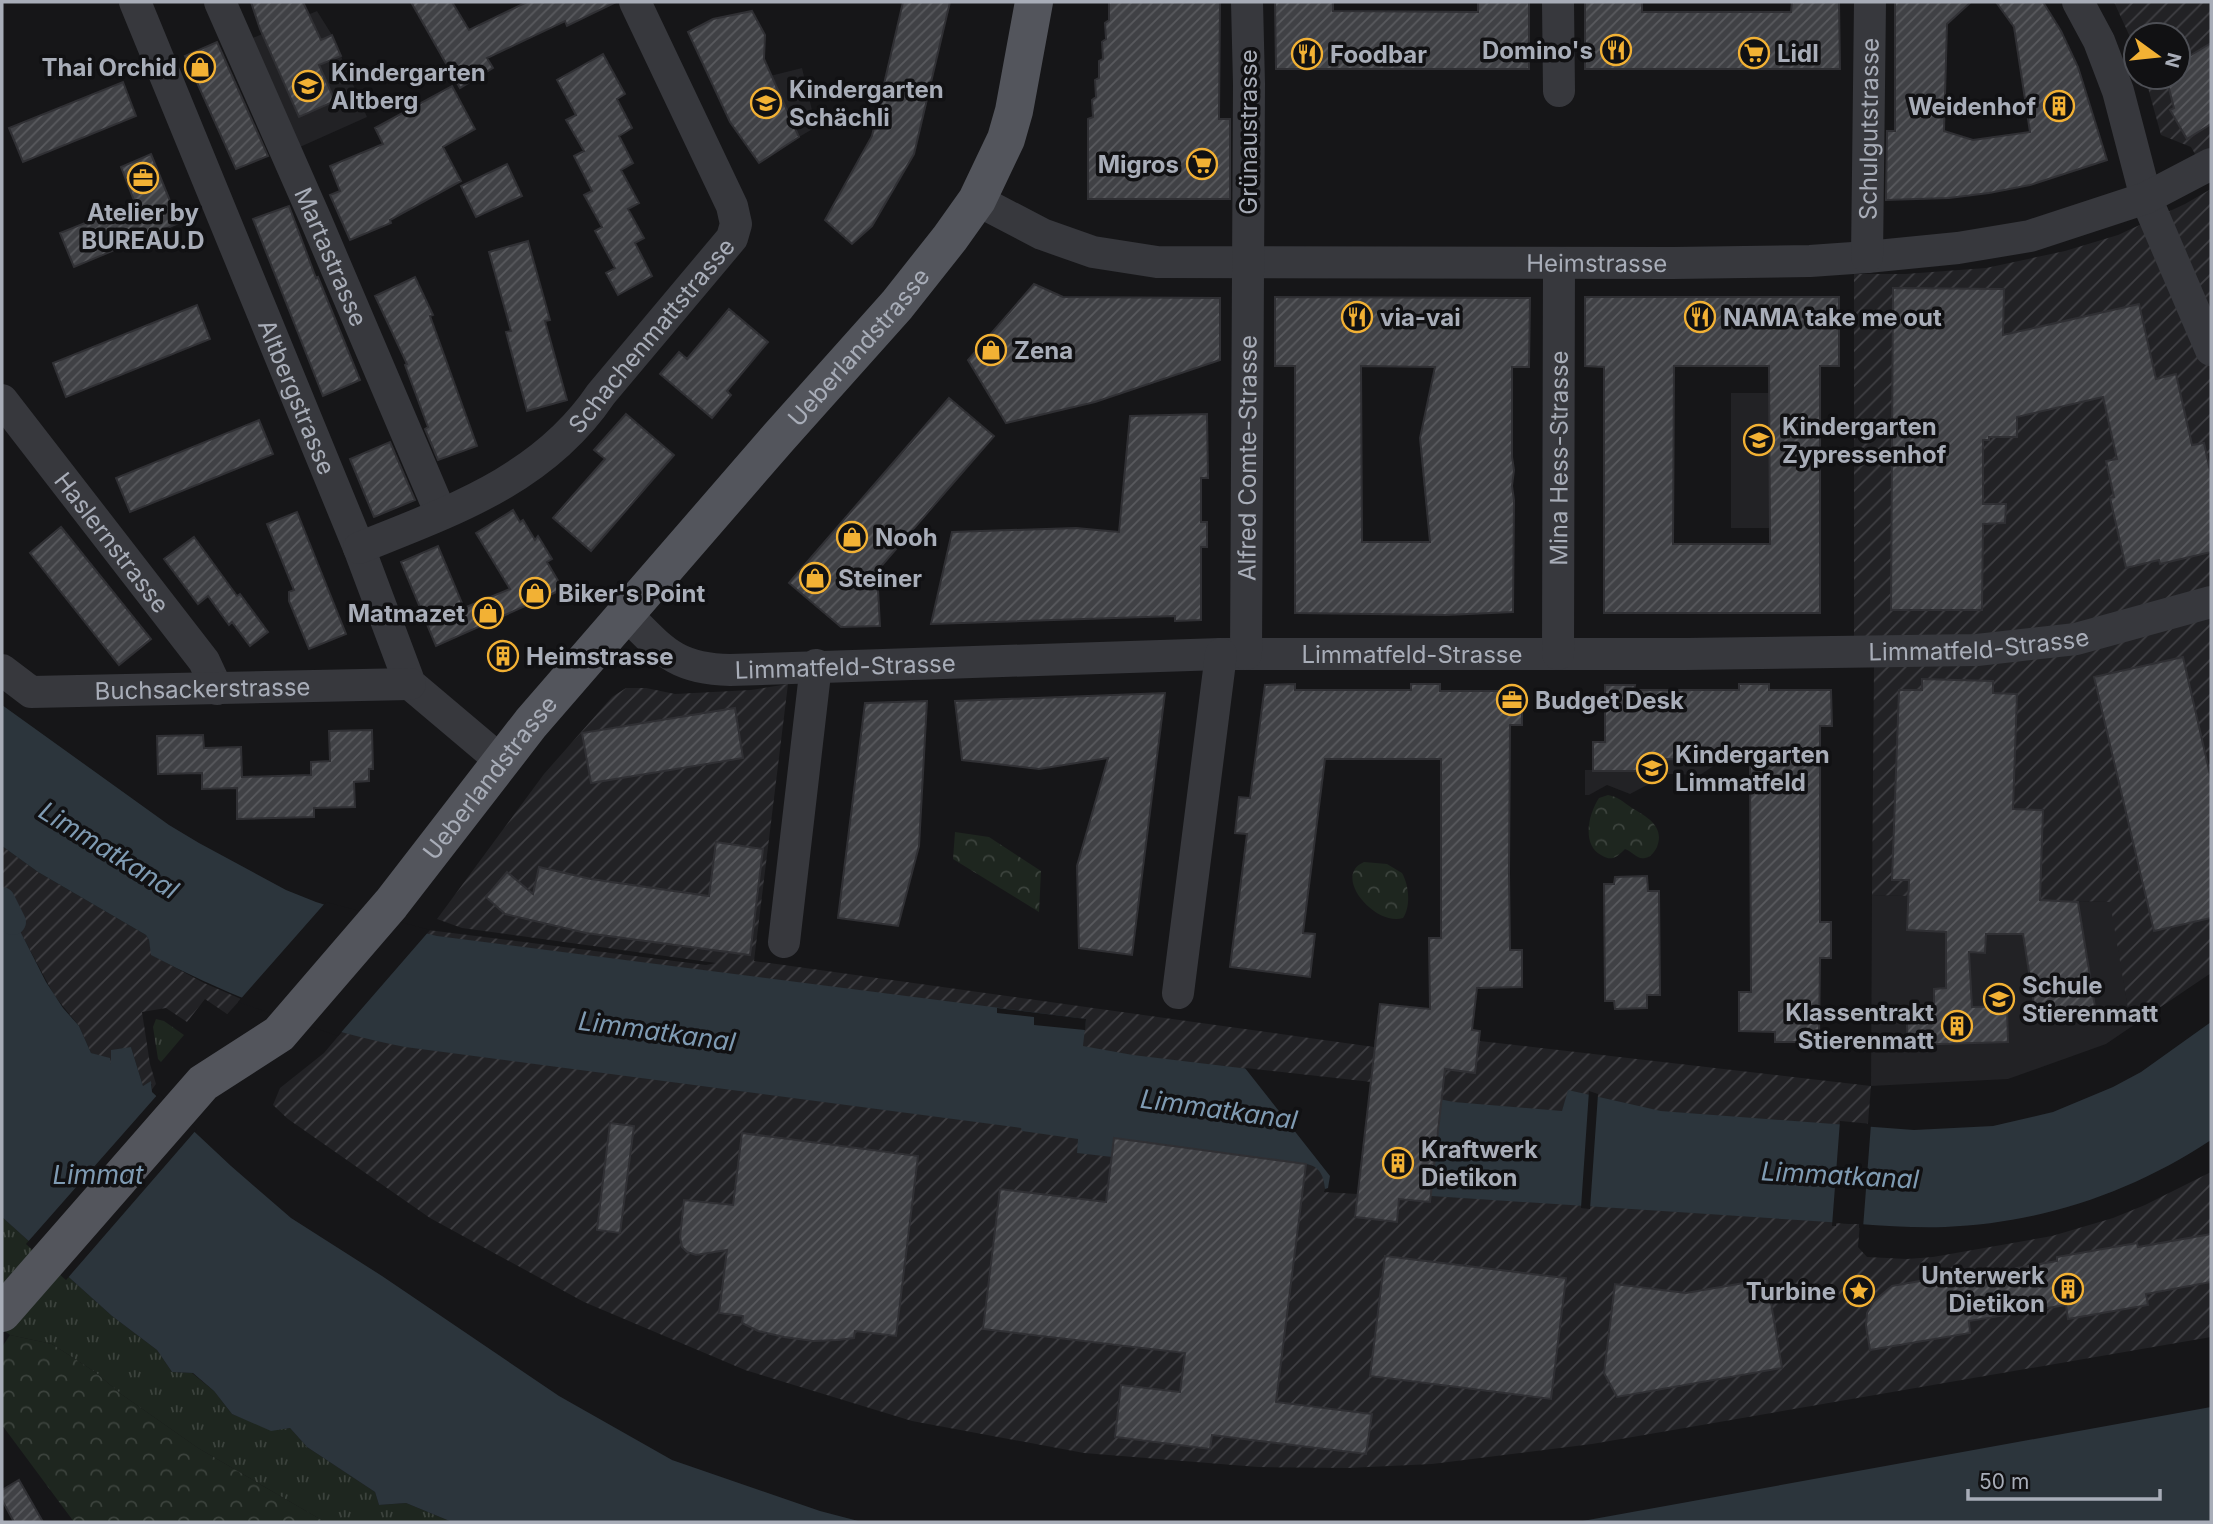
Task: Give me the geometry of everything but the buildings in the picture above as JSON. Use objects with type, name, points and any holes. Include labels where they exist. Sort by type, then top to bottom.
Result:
[{"type":"main road","name":"Ueberlandstrasse","points":[[8,1306],[204,1083],[219,1070],[279,1034],[391,904],[500,760],[779,436],[897,305],[950,238],[976,200],[1006,139],[1019,87],[1034,2]]},
{"type":"street","name":"Altbergstrasse","points":[[135,2],[359,548],[410,684],[500,760]]},
{"type":"street","name":"Martastrasse","points":[[220,2],[441,514]]},
{"type":"street","name":"Grünaustrasse","points":[[1247,2],[1247,263]]},
{"type":"street","points":[[1558,2],[1559,91]]},
{"type":"street","name":"Schulgutstrasse","points":[[1867,257],[1870,2]]},
{"type":"street","points":[[2078,2],[2099,41],[2118,91],[2146,198],[2211,350]]},
{"type":"street","name":"Schachenmattstrasse","points":[[359,548],[481,498],[564,439],[729,244],[735,233],[732,206],[638,8]]},
{"type":"street","name":"Heimstrasse","points":[[976,200],[1042,234],[1093,252],[1157,262],[1810,261],[1958,248],[2029,236],[2146,198],[2211,164]]},
{"type":"street","name":"Mina Hess-Strasse","points":[[1558,654],[1559,262]]},
{"type":"street","name":"Alfred Comte-Strasse","points":[[1178,993],[1234,654],[1247,263]]},
{"type":"street","name":"Haslernstrasse","points":[[2,400],[204,661],[216,689]]},
{"type":"street","name":"Limmatfeld-Strasse","points":[[626,614],[663,650],[688,664],[706,669],[730,670],[816,665],[1234,654],[1838,653],[2007,648],[2102,633],[2211,602]]},
{"type":"street","points":[[784,942],[816,665]]},
{"type":"street","name":"Buchsackerstrasse","points":[[2,670],[31,692],[410,684]]},
{"type":"shaded area","points":[[2114,2],[2211,2],[2211,182],[2191,147],[2161,135],[2149,91],[2192,91],[2192,21],[2123,21]]},
{"type":"shaded area","name":"Kindergarten Altberg","points":[[317,11],[332,35],[367,117],[291,151],[243,42]]},
{"type":"shaded area","name":"Kindergarten Schächli","points":[[802,68],[816,127],[799,137],[715,90]]},
{"type":"shaded area","points":[[2211,189],[2211,973],[2131,1027],[2110,902],[1872,895],[1874,667],[1854,666],[1854,274],[1905,274],[1986,268],[2065,251],[2118,235]]},
{"type":"shaded area","name":"Kindergarten Zypressenhof","points":[[1731,393],[1787,393],[1788,486],[1820,487],[1820,528],[1731,528]]},
{"type":"shaded area","points":[[788,684],[754,961],[1374,1047],[1379,1003],[1474,1015],[1472,1029],[1480,1031],[1480,1041],[1871,1086],[1858,1247],[1867,1257],[1933,1257],[2052,1236],[2113,1218],[2211,1172],[2211,1337],[1592,1444],[1432,1464],[1348,1468],[1258,1467],[1084,1453],[912,1421],[745,1370],[584,1302],[430,1218],[288,1119],[273,1105],[280,1088],[324,1053],[428,930],[706,965],[716,963],[462,928],[437,919],[544,774],[612,697],[626,688],[646,688],[675,694],[751,690]]},
{"type":"shaded area","name":"Kindergarten Limmatfeld","points":[[1593,742],[1652,743],[1652,759],[1716,759],[1715,765],[1700,775],[1668,774],[1630,794],[1607,785],[1585,795],[1585,770],[1593,770]]},
{"type":"shaded area","points":[[2,846],[38,872],[146,935],[152,955],[241,999],[227,1014],[205,999],[187,1022],[166,1008],[142,1012],[156,1084],[152,1089],[152,1084],[143,1086],[131,1047],[112,1057],[111,1064],[91,1053],[79,1026],[54,995],[15,922],[11,924],[2,909]]},
{"type":"shaded area","name":"Schule Stierenmatt","points":[[1872,895],[2111,902],[2131,1027],[2106,1044],[2008,1079],[1871,1086]]},
{"type":"green space","points":[[1608,795],[1618,798],[1657,828],[1657,847],[1649,856],[1639,858],[1625,849],[1617,856],[1608,858],[1595,850],[1589,836],[1590,820],[1599,798]]},
{"type":"green space","points":[[955,832],[989,837],[1041,871],[1039,912],[953,859]]},
{"type":"green space","points":[[1364,862],[1387,864],[1402,873],[1408,895],[1403,918],[1392,919],[1381,915],[1361,899],[1352,878],[1355,869]]},
{"type":"green space","points":[[156,1019],[164,1021],[184,1035],[161,1062],[158,1059],[153,1027]]},
{"type":"green space","points":[[2,1217],[112,1316],[157,1350],[172,1372],[192,1373],[214,1391],[232,1414],[271,1430],[290,1428],[307,1447],[375,1492],[379,1505],[406,1503],[452,1522],[325,1522],[198,1448],[121,1394],[95,1372],[52,1344],[10,1335],[2,1329]]},
{"type":"green space","points":[[10,1335],[52,1344],[95,1372],[121,1394],[198,1448],[325,1522],[74,1522],[2,1425],[2,1347]]},
{"type":"water","name":"Limmatkanal","points":[[2,705],[169,825],[286,890],[380,922],[437,936],[1086,1019],[1083,1046],[1133,1055],[1350,1081],[1454,1102],[1562,1111],[1568,1090],[1661,1111],[1914,1130],[1993,1126],[2053,1112],[2141,1072],[2211,1022],[2211,1140],[2181,1159],[2117,1190],[2050,1212],[1981,1224],[1891,1226],[1325,1189],[1320,1173],[1315,1167],[1306,1164],[1115,1138],[1112,1157],[1077,1153],[1078,1139],[1022,1131],[1021,1128],[405,1047],[307,1022],[243,999],[182,971],[151,955],[146,935],[38,872],[2,846]]},
{"type":"water","name":"Limmat","points":[[2,909],[11,923],[15,921],[46,982],[79,1026],[91,1053],[110,1058],[111,1064],[111,1050],[131,1047],[143,1086],[151,1081],[152,1092],[291,1218],[559,1396],[672,1460],[820,1511],[862,1522],[452,1522],[406,1503],[379,1505],[375,1492],[307,1447],[290,1428],[271,1431],[232,1414],[214,1391],[193,1373],[172,1372],[157,1350],[112,1316],[2,1217]]},
{"type":"water","points":[[2211,1407],[2211,1522],[1577,1522]]},
{"type":"pier","points":[[326,902],[430,930],[338,1036],[238,1002]]},
{"type":"pier","points":[[997,1008],[1086,1019],[1085,1030],[1034,1025],[1034,1017],[997,1013]]},
{"type":"pier","points":[[1245,1068],[1371,1082],[1358,1194],[1324,1192],[1328,1188],[1330,1176]]},
{"type":"pier","points":[[1589,1091],[1598,1094],[1590,1209],[1581,1208]]},
{"type":"pier","points":[[159,1093],[197,1129],[66,1280],[26,1244]]},
{"type":"pier","points":[[1840,1121],[1871,1124],[1863,1228],[1859,1228],[1859,1224],[1836,1223],[1836,1226],[1832,1226]]},
{"type":"waterway","points":[[2,900],[13,922]]},
{"type":"place","name":"Domino's","points":[[1616,50]]},
{"type":"place","name":"Lidl","points":[[1754,53]]},
{"type":"place","name":"Foodbar","points":[[1307,54]]},
{"type":"place","name":"Thai Orchid","points":[[200,67]]},
{"type":"place","name":"Kindergarten Altberg","points":[[308,86]]},
{"type":"place","name":"Kindergarten Schächli","points":[[766,103]]},
{"type":"place","name":"Weidenhof","points":[[2059,106]]},
{"type":"place","name":"Migros","points":[[1202,164]]},
{"type":"place","name":"Atelier by BUREAU.D","points":[[143,178]]},
{"type":"place","name":"via-vai","points":[[1357,317]]},
{"type":"place","name":"NAMA take me out","points":[[1700,317]]},
{"type":"place","name":"Zena","points":[[991,350]]},
{"type":"place","name":"Kindergarten Zypressenhof","points":[[1759,440]]},
{"type":"place","name":"Nooh","points":[[852,537]]},
{"type":"place","name":"Steiner","points":[[815,578]]},
{"type":"place","name":"Biker's Point","points":[[535,593]]},
{"type":"place","name":"Matmazet","points":[[488,613]]},
{"type":"place","name":"Heimstrasse","points":[[503,656]]},
{"type":"place","name":"Budget Desk","points":[[1512,700]]},
{"type":"place","name":"Kindergarten Limmatfeld","points":[[1652,768]]},
{"type":"place","name":"Schule Stierenmatt","points":[[1999,999]]},
{"type":"place","name":"Klassentrakt Stierenmatt","points":[[1957,1026]]},
{"type":"place","name":"Kraftwerk Dietikon","points":[[1398,1163]]},
{"type":"place","name":"Unterwerk Dietikon","points":[[2068,1289]]},
{"type":"place","name":"Turbine","points":[[1859,1291]]}]
